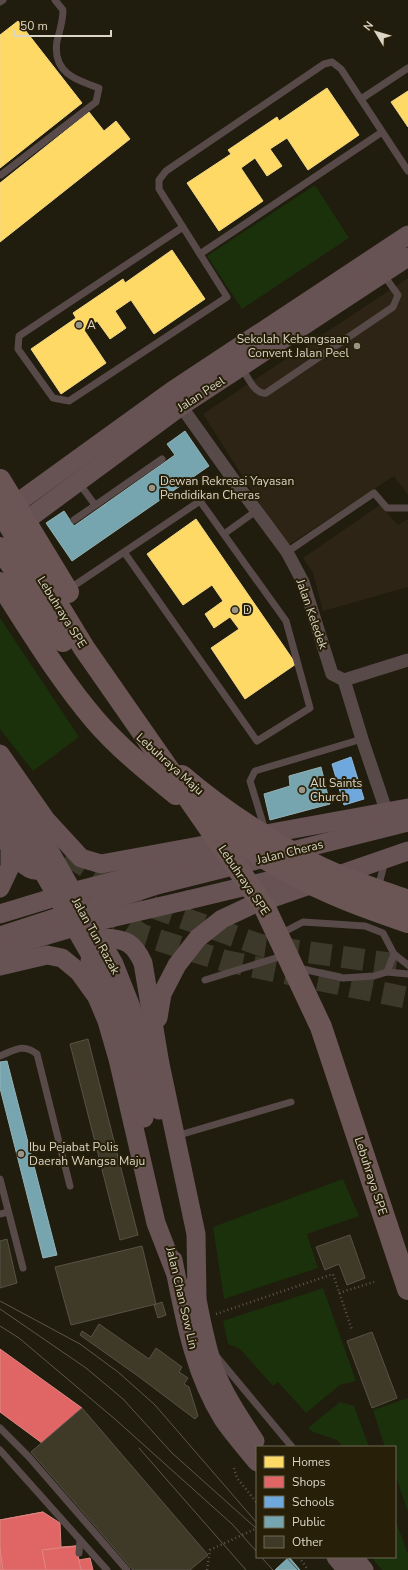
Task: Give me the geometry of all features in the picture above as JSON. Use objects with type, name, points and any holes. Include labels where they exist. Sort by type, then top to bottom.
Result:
[{"type":"highway","name":"Lebuhraya SPE","points":[[0,480],[96,639],[272,905],[328,1020],[408,1245]]},
{"type":"highway","name":"Lebuhraya SPE","points":[[0,510],[84,648],[265,908],[322,1027],[408,1289]]},
{"type":"highway","name":"Lebuhraya Maju","points":[[0,548],[75,658],[117,714],[150,747],[199,790],[232,815],[301,857],[354,881],[408,901]]},
{"type":"highway","name":"Lebuhraya Maju","points":[[0,583],[56,668],[95,720],[133,757],[210,822],[246,847],[287,872],[362,906],[408,922]]},
{"type":"street","name":"Jalan Peel","points":[[0,515],[40,486],[176,399],[408,235]]},
{"type":"street","name":"Jalan Peel","points":[[0,540],[52,503],[176,399],[242,367],[408,257]]},
{"type":"street","name":"Jalan Keledek","points":[[176,399],[286,552],[303,582],[332,674],[344,680]]},
{"type":"street","points":[[40,486],[52,503]]},
{"type":"street","points":[[387,813],[344,680],[408,660]]},
{"type":"street","points":[[0,754],[46,820],[56,839],[59,851],[50,866],[39,871],[28,869],[20,861],[5,838]]},
{"type":"street","name":"Jalan Tun Razak","points":[[0,777],[42,838],[64,894],[82,925],[114,964],[131,1007],[152,1114]]},
{"type":"street","name":"Jalan Tun Razak","points":[[0,803],[38,863],[64,894]]},
{"type":"street","points":[[46,820],[81,858],[101,864],[408,808]]},
{"type":"street","points":[[0,914],[64,894],[169,867],[296,842],[408,814]]},
{"type":"street","name":"Jalan Cheras","points":[[0,936],[157,885],[408,822]]},
{"type":"street","name":"Jalan Cheras","points":[[102,902],[259,871],[408,830]]},
{"type":"street","points":[[0,888],[10,868],[5,838]]},
{"type":"street","points":[[0,949],[82,925],[342,862],[408,841]]},
{"type":"street","points":[[155,1031],[162,994],[177,965],[198,938],[222,919],[252,905],[408,851]]},
{"type":"street","points":[[97,997],[90,961],[92,951],[104,938],[118,939],[130,944],[138,951],[143,963],[160,1064],[196,1234],[197,1298]]},
{"type":"street","points":[[0,966],[47,955],[62,958],[79,972],[97,997],[108,1021],[118,1059],[156,1222],[175,1272]]},
{"type":"street","name":"Jalan Chan Sow Lin","points":[[152,1114],[175,1272],[188,1331],[201,1376],[223,1419],[256,1461]]},
{"type":"street","name":"Jalan Chan Sow Lin","points":[[152,1114],[197,1298],[202,1328],[213,1367],[233,1409],[259,1446]]},
{"type":"lane","points":[[1,175],[96,102],[99,88],[82,83],[66,75],[57,60],[57,42],[63,21],[63,10],[55,0]]},
{"type":"lane","points":[[183,227],[19,336],[18,349],[53,398],[69,401],[228,297],[159,189],[159,180],[166,171],[324,64],[332,62],[341,69],[408,171]]},
{"type":"lane","points":[[361,99],[408,68]]},
{"type":"lane","points":[[200,254],[382,132]]},
{"type":"lane","points":[[242,367],[258,392],[263,394],[266,393],[393,307],[398,295],[383,273]]},
{"type":"lane","points":[[74,520],[162,459]]},
{"type":"lane","points":[[78,481],[95,505]]},
{"type":"lane","points":[[286,552],[374,494],[387,508],[408,508]]},
{"type":"lane","points":[[75,585],[124,552],[200,501],[286,621],[310,708],[256,742],[124,552]]},
{"type":"lane","points":[[224,534],[256,511]]},
{"type":"lane","points":[[266,833],[250,781],[255,771],[362,739]]},
{"type":"lane","points":[[366,926],[385,859]]},
{"type":"lane","points":[[279,957],[282,933],[303,922],[366,926],[383,933],[394,954],[408,964]]},
{"type":"lane","points":[[387,972],[394,954]]},
{"type":"lane","points":[[279,957],[293,967],[343,978],[374,976],[387,972],[408,974]]},
{"type":"lane","points":[[206,980],[279,957]]},
{"type":"lane","points":[[0,1056],[22,1047],[30,1049],[36,1054],[70,1186]]},
{"type":"lane","points":[[176,1136],[291,1102]]},
{"type":"lane","points":[[0,1179],[23,1268]]},
{"type":"lane","points":[[0,1214],[8,1212]]},
{"type":"lane","points":[[202,1328],[221,1362],[236,1378],[291,1446]]},
{"type":"lane","points":[[0,1428],[29,1457],[126,1570]]},
{"type":"lane","points":[[0,1450],[107,1570]]},
{"type":"lane","points":[[80,1540],[80,1553]]},
{"type":"path","points":[[202,1328],[333,1274],[352,1330]]},
{"type":"path","points":[[339,1293],[374,1282]]},
{"type":"path","points":[[234,1468],[237,1478],[256,1502]]},
{"type":"path","points":[[207,1570],[210,1550],[256,1528]]},
{"type":"path","points":[[299,1558],[308,1570]]},
{"type":"shaded area","name":"Sekolah Kebangsaan Convent Jalan Peel","points":[[408,278],[408,495],[394,476],[287,546],[203,414]]},
{"type":"shaded area","points":[[380,505],[398,525],[408,519],[408,587],[323,611],[313,573],[303,558]]},
{"type":"green space","points":[[315,185],[349,238],[242,309],[207,256]]},
{"type":"green space","points":[[0,618],[79,737],[33,771],[0,729]]},
{"type":"green space","points":[[343,1179],[359,1216],[307,1234],[318,1268],[224,1299],[213,1227]]},
{"type":"green space","points":[[323,1288],[356,1381],[340,1385],[306,1413],[278,1382],[273,1386],[240,1349],[228,1344],[223,1321]]},
{"type":"green space","points":[[408,1398],[408,1512],[396,1477],[396,1446],[385,1446],[373,1410]]},
{"type":"green space","points":[[340,1402],[354,1406],[369,1446],[342,1446],[337,1440],[313,1432],[308,1428]]},
{"type":"green space","points":[[396,1522],[408,1554],[408,1570],[382,1570],[373,1558],[396,1558]]},
{"type":"building: Homes","points":[[18,21],[82,103],[0,168],[0,35]]},
{"type":"building: Homes","points":[[327,88],[359,135],[308,170],[287,138],[270,149],[282,166],[267,176],[255,158],[241,168],[263,201],[219,231],[187,183],[231,154],[228,150],[277,117],[279,121]]},
{"type":"building: Homes","points":[[408,91],[408,127],[391,102]]},
{"type":"building: Homes","points":[[89,112],[104,131],[116,121],[130,139],[0,242],[0,183]]},
{"type":"building: Homes","name":"A","points":[[172,250],[205,299],[154,334],[131,300],[115,311],[126,328],[110,339],[97,321],[84,330],[106,363],[61,394],[31,349],[76,318],[73,313],[123,279],[125,283]]},
{"type":"building: Homes","name":"D","points":[[196,519],[296,664],[245,699],[211,648],[239,629],[230,617],[214,628],[205,614],[223,601],[212,585],[183,605],[147,554]]},
{"type":"building: Shops","points":[[0,1349],[82,1408],[42,1443],[0,1412]]},
{"type":"building: Shops","points":[[43,1512],[45,1526],[0,1534],[0,1520]]},
{"type":"building: Shops","points":[[43,1512],[60,1523],[61,1547],[76,1546],[79,1560],[90,1558],[93,1570],[0,1570],[0,1520]]},
{"type":"building: Shops","points":[[76,1546],[81,1570],[46,1570],[42,1550]]},
{"type":"building: Shops","points":[[0,1549],[3,1570],[0,1570]]},
{"type":"building: Schools","points":[[351,757],[364,799],[344,805],[332,764]]},
{"type":"building: Public","name":"Dewan Rekreasi Yayasan Pendidikan Cheras","points":[[185,431],[209,466],[72,561],[46,523],[64,511],[74,526],[175,455],[167,444]]},
{"type":"building: Public","name":"All Saints Church","points":[[321,767],[330,804],[270,820],[264,794],[290,786],[289,776]]},
{"type":"building: Public","points":[[7,1061],[57,1255],[43,1258],[0,1088],[0,1062]]},
{"type":"building: Public","points":[[288,1558],[290,1558],[300,1570],[275,1570]]},
{"type":"building: Other","points":[[88,1039],[138,1235],[120,1240],[70,1044]]},
{"type":"building: Other","points":[[350,1235],[365,1278],[347,1285],[339,1264],[325,1270],[316,1247]]},
{"type":"building: Other","points":[[7,1239],[17,1283],[0,1288],[0,1241]]},
{"type":"building: Other","points":[[142,1246],[156,1304],[71,1325],[55,1267]]},
{"type":"building: Other","points":[[162,1302],[166,1315],[158,1318],[154,1305]]},
{"type":"building: Other","points":[[99,1324],[149,1359],[156,1348],[182,1367],[179,1372],[188,1378],[184,1384],[189,1387],[198,1416],[195,1419],[80,1335],[82,1331],[91,1337]]},
{"type":"building: Other","points":[[372,1332],[397,1398],[372,1408],[347,1341]]},
{"type":"building: Other","points":[[82,1408],[208,1555],[190,1570],[133,1570],[31,1452]]},
{"type":"tunnel","points":[[68,854],[75,860],[149,906],[263,946],[408,966]]},
{"type":"tunnel","points":[[101,908],[142,935],[225,961],[408,998]]},
{"type":"tram line","points":[[0,1301],[80,1344],[118,1372],[155,1405],[256,1522]]},
{"type":"tram line","points":[[0,1309],[86,1368],[123,1399],[172,1453],[256,1528]]},
{"type":"tram line","points":[[0,1326],[19,1338],[116,1420],[232,1524],[256,1551]]},
{"type":"tram line","points":[[139,1448],[246,1570]]},
{"type":"tram line","points":[[262,1558],[273,1570]]},
{"type":"tram line","points":[[287,1558],[298,1570]]},
{"type":"place","name":"A","points":[[79,325]]},
{"type":"place","name":"Sekolah Kebangsaan Convent Jalan Peel","points":[[357,346]]},
{"type":"place","name":"Dewan Rekreasi Yayasan Pendidikan Cheras","points":[[152,488]]},
{"type":"place","name":"D","points":[[235,610]]},
{"type":"place","name":"All Saints Church","points":[[302,790]]},
{"type":"place","name":"Ibu Pejabat Polis Daerah Wangsa Maju","points":[[21,1154]]}]
